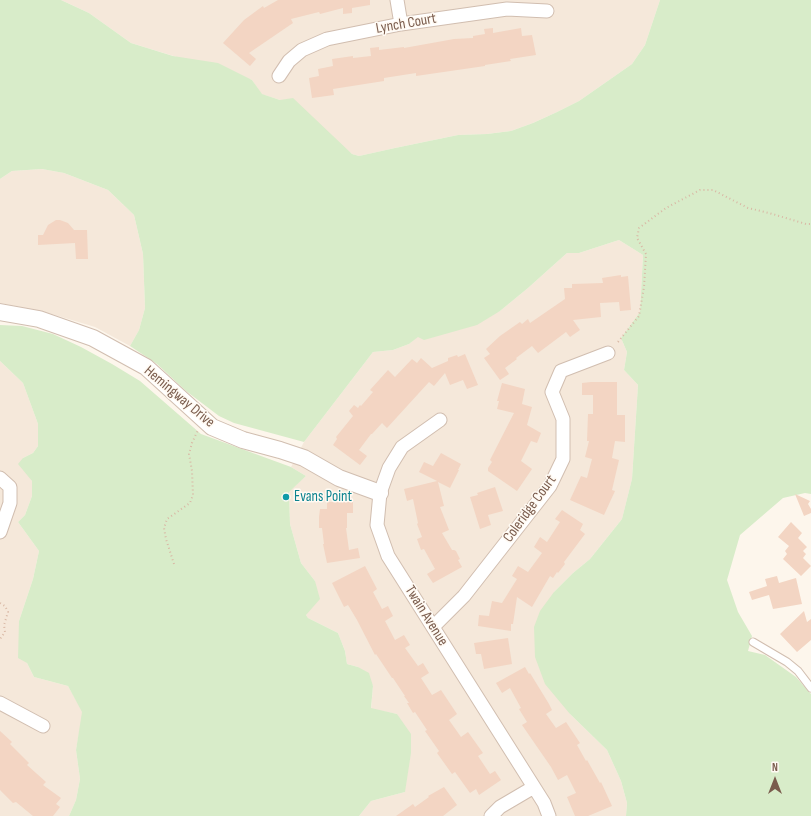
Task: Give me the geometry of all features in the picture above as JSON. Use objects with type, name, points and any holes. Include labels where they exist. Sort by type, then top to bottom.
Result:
[{"type":"street","points":[[397,0],[401,24]]},
{"type":"street","name":"Lynch Court","points":[[279,76],[289,61],[302,50],[327,39],[401,24],[507,9],[547,11]]},
{"type":"street","name":"Hemingway Drive","points":[[0,312],[39,319],[93,338],[146,367],[212,427],[243,440],[304,458],[339,478],[380,493]]},
{"type":"street","name":"Coleridge Court","points":[[433,627],[464,596],[550,486],[563,459],[563,419],[552,392],[561,371],[608,353]]},
{"type":"street","name":"Twain Avenue","points":[[440,420],[402,446],[389,468],[380,493],[377,524],[388,556],[544,803],[549,816]]},
{"type":"street","points":[[0,478],[10,487],[10,503],[0,532]]},
{"type":"street","points":[[0,703],[43,726]]},
{"type":"street","points":[[491,816],[500,807],[534,787]]},
{"type":"lane","points":[[753,642],[792,666],[798,671],[811,688]]},
{"type":"path","points":[[618,342],[639,316],[644,287],[646,254],[637,238],[639,228],[666,208],[700,190],[713,190],[748,208],[769,212],[806,224],[811,224]]},
{"type":"path","points":[[174,564],[166,540],[164,528],[167,519],[190,503],[193,495],[192,471],[189,454],[198,429]]},
{"type":"path","points":[[0,603],[5,606],[8,612],[4,626],[5,632],[0,639]]},
{"type":"shaded area","points":[[61,0],[660,0],[645,45],[632,64],[579,101],[533,123],[511,131],[458,135],[359,156],[352,154],[280,100],[261,94],[252,80],[131,43],[89,13]]},
{"type":"shaded area","points":[[42,169],[64,173],[108,190],[134,215],[143,254],[145,308],[139,330],[130,346],[95,327],[45,312],[0,303],[0,179],[12,171]]},
{"type":"shaded area","points":[[619,240],[643,255],[640,312],[621,338],[627,352],[624,370],[638,385],[632,479],[622,519],[590,559],[554,592],[570,714],[607,750],[621,781],[627,803],[626,816],[359,816],[371,801],[405,792],[397,714],[371,709],[373,686],[358,667],[347,664],[345,651],[338,633],[308,618],[306,615],[315,581],[301,563],[290,524],[289,491],[306,476],[291,467],[304,442],[373,352],[393,350],[409,344],[418,336],[500,311],[567,253],[579,253]]},
{"type":"shaded area","points":[[0,361],[23,383],[38,424],[38,446],[33,453],[23,458],[32,481],[32,496],[25,515],[18,522],[39,551],[33,579],[19,621],[19,638],[27,663],[34,677],[68,686],[83,712],[76,750],[80,779],[76,800],[69,816],[0,816]]},
{"type":"green space","points":[[0,0],[61,0],[89,13],[131,43],[173,56],[218,63],[252,80],[262,94],[280,100],[293,98],[352,154],[359,156],[458,135],[511,131],[533,123],[579,101],[632,64],[645,45],[660,0],[811,0],[811,494],[805,493],[783,498],[740,535],[727,580],[738,612],[752,636],[748,651],[765,655],[796,677],[811,694],[811,816],[626,816],[627,803],[621,781],[607,750],[570,714],[545,684],[535,657],[534,627],[540,611],[554,592],[590,559],[622,519],[632,479],[638,385],[624,370],[627,352],[621,338],[640,312],[643,255],[619,240],[579,253],[567,253],[500,311],[477,325],[424,340],[418,337],[409,344],[393,350],[373,352],[304,442],[234,423],[219,416],[186,391],[157,364],[130,346],[139,330],[145,308],[143,254],[134,215],[108,190],[64,173],[42,169],[12,171],[0,179]]},
{"type":"green space","points":[[0,325],[22,326],[53,334],[81,347],[140,381],[201,434],[291,467],[306,476],[289,492],[290,524],[301,563],[315,581],[320,599],[306,615],[308,618],[338,633],[345,651],[347,664],[358,667],[369,673],[373,686],[371,708],[397,714],[411,734],[411,753],[405,792],[371,801],[359,816],[69,816],[76,800],[80,779],[76,750],[82,712],[68,686],[34,677],[27,663],[18,658],[19,621],[33,579],[39,551],[18,522],[25,515],[32,496],[32,481],[18,464],[23,458],[33,453],[38,446],[38,424],[23,383],[0,361]]},
{"type":"building","points":[[278,0],[370,0],[370,5],[352,8],[352,13],[343,14],[343,8],[291,19],[293,23],[249,53],[256,59],[250,66],[223,43],[244,20],[263,6],[264,8]]},
{"type":"building","points":[[493,28],[493,33],[521,28],[522,36],[532,35],[536,55],[510,59],[511,61],[485,66],[416,76],[416,73],[384,78],[384,81],[333,89],[334,95],[312,98],[309,78],[319,76],[318,69],[333,66],[332,59],[353,56],[353,58],[371,56],[370,48],[379,47],[379,50],[404,48],[454,39],[473,38],[473,36],[485,34],[484,29]]},
{"type":"building","points":[[56,220],[68,223],[74,230],[87,230],[88,259],[76,259],[75,243],[38,245],[38,235],[43,235],[48,225]]},
{"type":"building","points":[[621,275],[621,277],[628,276],[631,310],[620,311],[619,302],[600,303],[601,317],[573,320],[580,330],[570,337],[566,332],[538,353],[532,346],[505,368],[509,374],[500,380],[484,358],[490,354],[486,349],[500,336],[520,322],[522,324],[528,319],[530,323],[565,299],[564,288],[572,288],[572,284],[603,283],[602,278]]},
{"type":"building","points":[[465,354],[478,385],[467,389],[463,380],[450,385],[445,373],[434,386],[429,382],[387,428],[382,423],[371,434],[359,450],[367,456],[360,465],[333,445],[337,439],[336,437],[353,416],[349,411],[354,405],[358,408],[360,405],[361,406],[373,392],[370,390],[388,370],[395,377],[412,359],[417,363],[421,358],[432,368],[448,361],[448,358],[457,355],[458,357]]},
{"type":"building","points":[[617,382],[617,415],[625,415],[625,442],[615,441],[612,458],[619,460],[612,490],[615,491],[604,515],[570,500],[581,476],[587,478],[592,459],[585,457],[589,441],[587,441],[588,414],[593,414],[593,395],[582,395],[582,383]]},
{"type":"building","points":[[502,383],[525,389],[522,404],[532,407],[527,425],[541,433],[537,443],[531,441],[521,461],[532,469],[517,491],[488,471],[488,468],[492,462],[490,460],[514,413],[497,409],[499,401],[497,401]]},
{"type":"building","points":[[441,453],[461,464],[450,488],[438,482],[444,506],[440,507],[449,530],[442,533],[452,550],[456,551],[460,559],[458,560],[462,567],[433,583],[427,574],[435,569],[424,549],[421,550],[417,539],[422,537],[417,524],[413,499],[407,501],[404,489],[437,481],[419,472],[424,462],[433,466]]},
{"type":"building","points":[[495,487],[503,511],[488,515],[491,525],[480,529],[470,497]]},
{"type":"building","points":[[795,494],[810,501],[808,504],[811,509],[811,513],[804,516]]},
{"type":"building","points":[[327,502],[353,502],[353,513],[347,513],[346,528],[349,550],[358,548],[360,558],[327,563],[323,544],[322,528],[319,528],[319,517],[320,509],[327,509]]},
{"type":"building","points":[[562,510],[583,524],[580,530],[585,534],[564,562],[565,564],[553,578],[550,576],[532,607],[517,597],[513,624],[511,624],[511,631],[478,626],[479,615],[489,616],[492,601],[502,603],[517,579],[512,576],[518,566],[528,572],[542,553],[534,547],[540,537],[547,542],[560,522],[555,519]]},
{"type":"building","points":[[791,522],[802,533],[798,538],[807,547],[803,551],[806,554],[803,558],[811,566],[801,576],[783,559],[787,554],[785,551],[789,546],[778,537]]},
{"type":"building","points":[[365,566],[377,589],[373,592],[382,609],[388,606],[393,616],[385,621],[395,640],[404,635],[410,645],[405,648],[418,666],[423,663],[429,673],[421,678],[432,695],[441,690],[457,714],[449,720],[461,737],[468,732],[483,753],[478,756],[490,774],[495,771],[501,780],[479,795],[476,789],[470,793],[455,772],[452,774],[437,753],[439,751],[425,731],[427,730],[415,712],[413,713],[405,696],[376,654],[375,655],[357,620],[348,605],[344,607],[332,583]]},
{"type":"building","points":[[777,576],[779,583],[796,578],[802,604],[773,609],[769,595],[752,600],[749,592],[767,586],[765,579]]},
{"type":"building","points":[[804,611],[807,622],[811,619],[811,640],[797,652],[780,634]]},
{"type":"building","points":[[508,638],[512,664],[484,669],[481,654],[476,654],[474,643]]},
{"type":"building","points":[[525,667],[552,710],[546,714],[556,728],[566,722],[580,743],[577,745],[600,783],[601,782],[612,806],[588,816],[575,816],[567,797],[576,793],[567,775],[558,780],[551,767],[522,725],[527,722],[519,709],[521,708],[510,688],[502,693],[496,683]]},
{"type":"building","points":[[0,731],[12,742],[10,744],[29,763],[27,765],[46,782],[43,785],[61,798],[56,804],[60,807],[53,816],[33,816],[16,802],[13,803],[0,790]]},
{"type":"building","points":[[444,787],[457,805],[443,816],[396,816],[413,804],[415,807],[429,797],[428,796]]},
{"type":"place","name":"Evans Point","points":[[286,497]]}]
